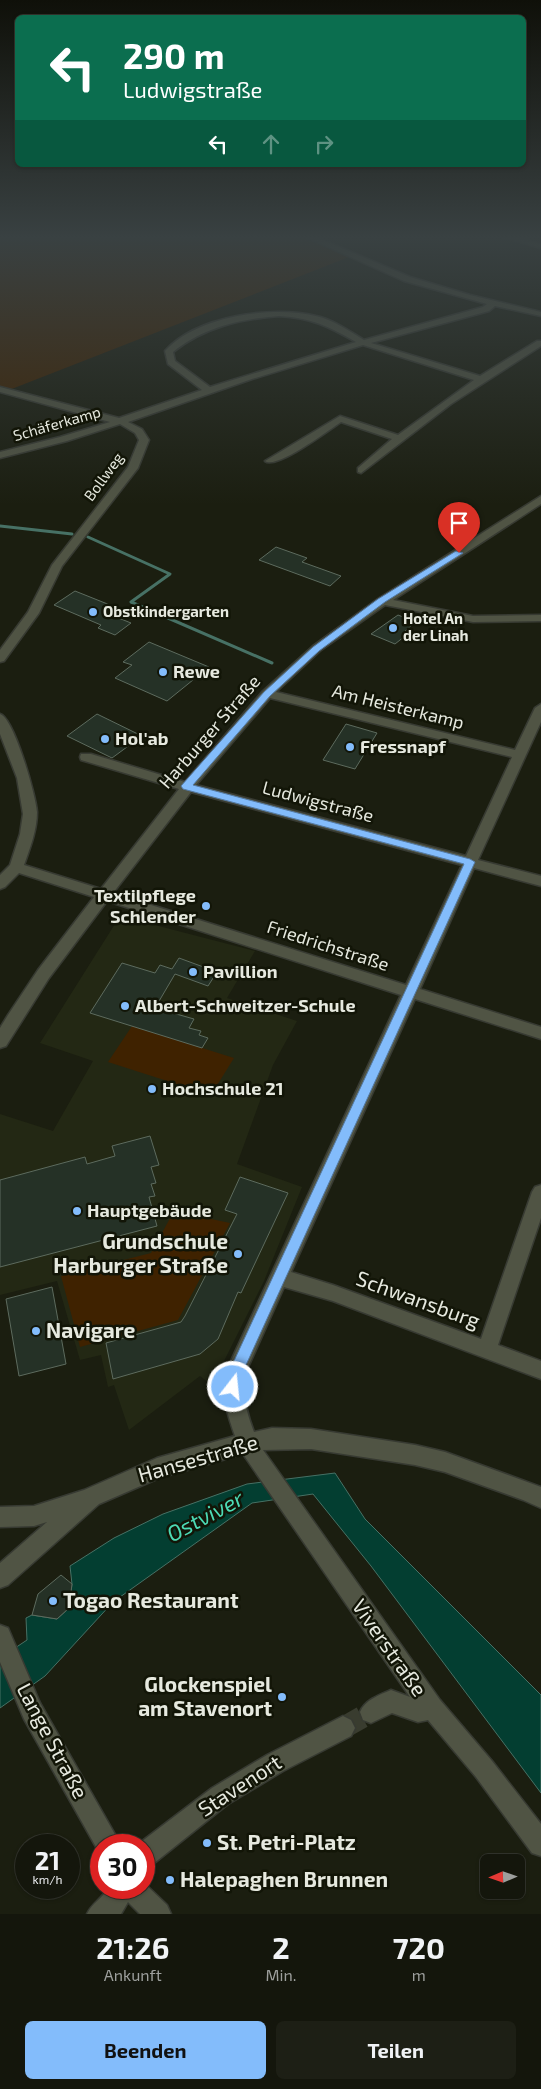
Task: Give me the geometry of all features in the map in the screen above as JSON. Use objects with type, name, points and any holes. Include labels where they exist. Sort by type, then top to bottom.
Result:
[{"type":"street","points":[[210,391],[171,362],[169,350],[179,341],[214,326]]},
{"type":"street","points":[[332,326],[363,342],[482,379]]},
{"type":"street","name":"Schäferkamp","points":[[0,455],[122,422],[210,391],[363,342],[421,326]]},
{"type":"street","points":[[361,470],[398,438],[482,379],[540,343]]},
{"type":"street","name":"Bollweg","points":[[0,658],[33,613],[57,565],[133,468],[144,440],[139,431],[122,422],[2,388]]},
{"type":"street","points":[[270,461],[340,420],[398,438]]},
{"type":"street","name":"Harburger Straße","points":[[0,1042],[32,992],[186,786],[267,694],[316,649],[382,600],[513,520],[541,500]]},
{"type":"street","points":[[382,600],[473,619],[541,618]]},
{"type":"street","name":"Am Heisterkamp","points":[[267,694],[520,755]]},
{"type":"street","name":"Viverstraße","points":[[541,708],[278,1277],[234,1376],[233,1387],[237,1414],[248,1443],[266,1471],[432,1708],[484,1769],[541,1844]]},
{"type":"street","points":[[0,718],[27,791],[30,813],[26,836],[16,867],[0,884]]},
{"type":"street","name":"Ludwigstraße","points":[[86,756],[186,786],[541,881]]},
{"type":"street","points":[[16,867],[104,895]]},
{"type":"street","name":"Friedrichstraße","points":[[104,895],[541,1033]]},
{"type":"street","points":[[487,1350],[541,1192]]},
{"type":"street","name":"Schwansburg","points":[[278,1277],[334,1293],[541,1370]]},
{"type":"street","name":"Hansestraße","points":[[0,1577],[92,1497],[157,1468],[272,1438],[311,1439],[416,1455],[454,1465],[528,1491],[541,1498]]},
{"type":"street","points":[[0,1517],[34,1516],[92,1497]]},
{"type":"street","name":"Lange Straße","points":[[1,1637],[32,1711],[103,1834]]},
{"type":"street","points":[[371,1712],[391,1701],[418,1711],[432,1708]]},
{"type":"street","name":"Stavenort","points":[[155,1846],[220,1796],[274,1763],[343,1728]]},
{"type":"street","points":[[100,1914],[110,1908],[115,1899]]},
{"type":"street","points":[[142,1899],[158,1914]]},
{"type":"shaded area","points":[[0,326],[172,326],[4,392],[0,391]]},
{"type":"shaded area","points":[[120,916],[255,951],[227,998],[297,1021],[273,1065],[237,1164],[302,1187],[264,1281],[212,1385],[200,1376],[129,1430],[114,1385],[108,1387],[101,1355],[80,1360],[57,1281],[0,1295],[0,1114],[53,1131],[93,1061],[40,1043]]},
{"type":"shaded area","points":[[132,1026],[234,1058],[211,1095],[108,1062]]},
{"type":"shaded area","points":[[174,1211],[230,1223],[178,1320],[80,1347],[61,1276],[151,1253]]},
{"type":"water","name":"Ostviver","points":[[335,1473],[365,1519],[541,1695],[541,1793],[371,1566],[313,1494],[252,1503],[113,1602],[45,1676],[0,1708],[0,1658],[27,1640],[26,1618],[32,1615],[57,1619],[69,1608],[72,1584],[70,1566],[114,1538],[163,1514],[247,1484]]},
{"type":"building","points":[[276,547],[307,558],[302,562],[341,576],[330,586],[259,560]]},
{"type":"building","name":"Obstkindergarten","points":[[75,591],[120,609],[111,615],[131,623],[115,635],[98,628],[101,625],[54,605]]},
{"type":"building","name":"Hotel An der Linah","points":[[398,615],[403,617],[405,615],[418,620],[405,631],[410,632],[395,644],[371,634]]},
{"type":"building","name":"Rewe","points":[[149,642],[209,667],[167,701],[115,678],[132,665],[123,662]]},
{"type":"building","name":"Hol'ab","points":[[97,714],[142,736],[112,758],[67,736]]},
{"type":"building","name":"Fressnapf","points":[[346,724],[377,733],[355,769],[323,760]]},
{"type":"building","name":"Albert-Schweitzer-Schule","points":[[179,958],[217,972],[208,986],[175,974],[155,1008],[194,1019],[189,1028],[201,1031],[199,1035],[208,1038],[202,1048],[90,1013],[122,963],[155,973],[160,965],[172,969]]},
{"type":"building","name":"Hauptgebäude","points":[[150,1136],[159,1165],[151,1167],[156,1183],[151,1184],[155,1196],[149,1197],[157,1226],[0,1267],[0,1180],[85,1157],[87,1164],[115,1156],[112,1146]]},
{"type":"building","name":"Grundschule Harburger Straße","points":[[240,1177],[288,1193],[241,1293],[238,1292],[218,1339],[200,1354],[113,1379],[106,1343],[181,1322],[185,1316],[237,1214],[225,1210]]},
{"type":"building","name":"Navigare","points":[[52,1287],[66,1364],[19,1376],[6,1299]]},
{"type":"building","name":"Togao Restaurant","points":[[61,1575],[72,1584],[69,1608],[57,1619],[32,1615],[38,1594]]},
{"type":"waterway","points":[[0,526],[72,534]]},
{"type":"waterway","points":[[88,537],[170,574],[131,602],[272,663]]},
{"type":"tunnel","points":[[343,1728],[371,1712]]},
{"type":"place","name":"Obstkindergarten","points":[[93,612]]},
{"type":"place","name":"Hotel An der Linah","points":[[393,628]]},
{"type":"place","name":"Rewe","points":[[163,672]]},
{"type":"place","name":"Hol'ab","points":[[105,739]]},
{"type":"place","name":"Fressnapf","points":[[350,747]]},
{"type":"place","name":"Textilpflege Schlender","points":[[206,906]]},
{"type":"place","name":"Pavillion","points":[[193,972]]},
{"type":"place","name":"Albert-Schweitzer-Schule","points":[[125,1006]]},
{"type":"place","name":"Hochschule 21","points":[[152,1089]]},
{"type":"place","name":"Hauptgebäude","points":[[77,1211]]},
{"type":"place","name":"Grundschule Harburger Straße","points":[[238,1254]]},
{"type":"place","name":"Navigare","points":[[36,1331]]},
{"type":"place","name":"Togao Restaurant","points":[[53,1601]]},
{"type":"place","name":"Glockenspiel am Stavenort","points":[[282,1697]]},
{"type":"place","name":"St. Petri-Platz","points":[[207,1843]]},
{"type":"place","name":"Halepaghen Brunnen","points":[[170,1880]]},
{"type":"route","points":[[233,1387],[234,1376],[278,1277],[470,862],[186,786],[267,694],[316,649],[382,600],[459,553]]}]
